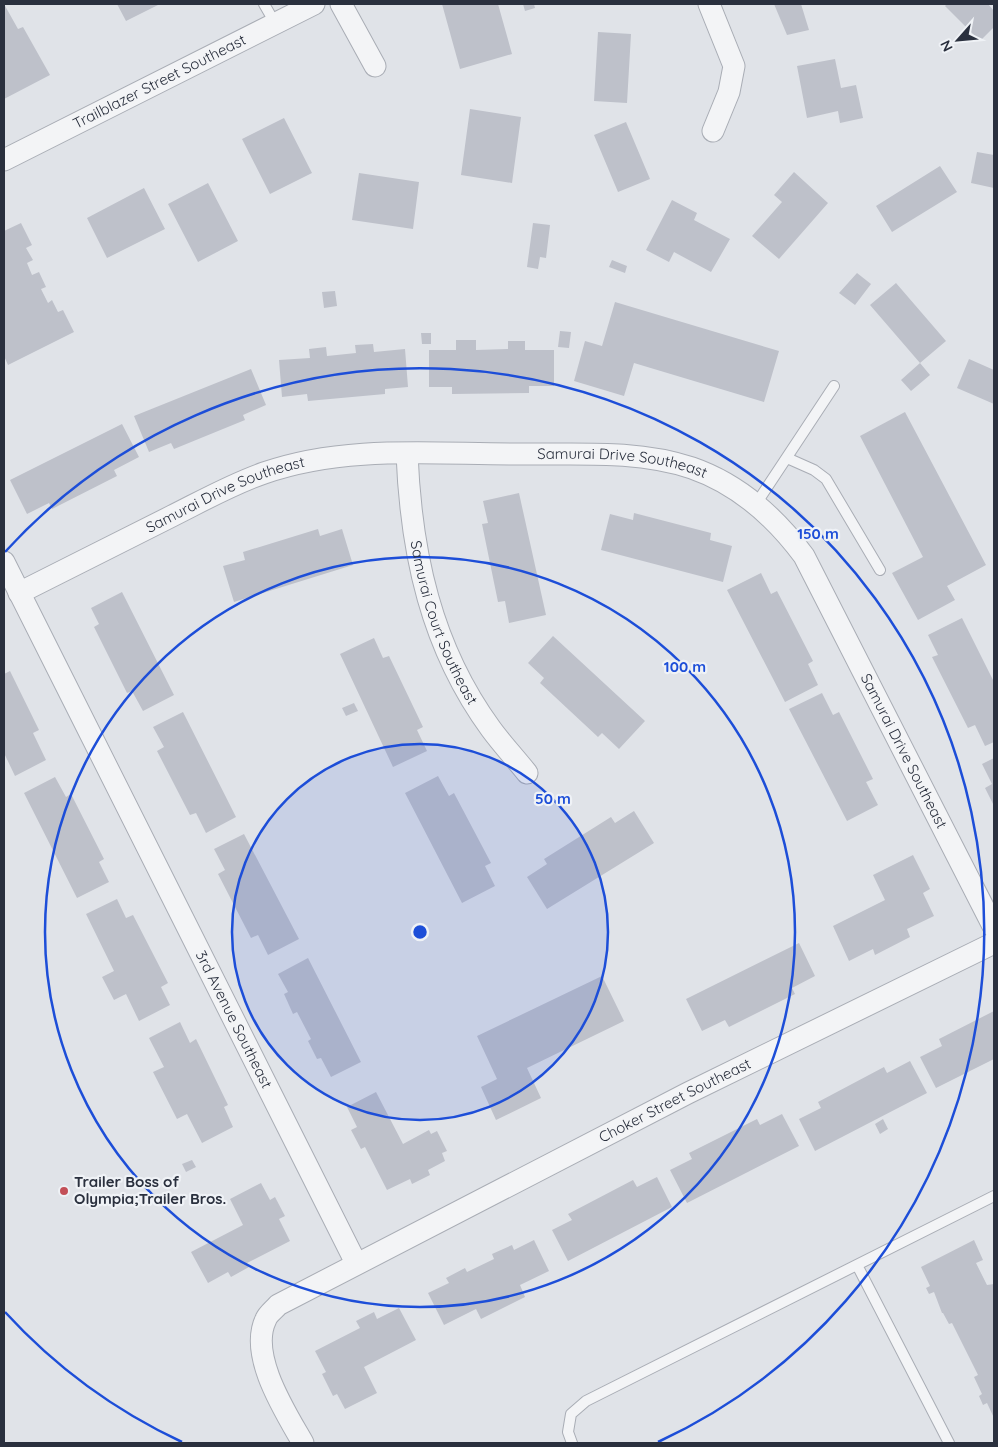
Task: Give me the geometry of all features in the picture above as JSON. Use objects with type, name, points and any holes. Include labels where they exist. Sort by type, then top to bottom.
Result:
[{"type":"street","name":"Trailblazer Street Southeast","points":[[4,160],[314,4]]},
{"type":"street","points":[[341,4],[375,66]]},
{"type":"street","points":[[709,4],[734,66],[729,92],[713,131]]},
{"type":"street","name":"Samurai Drive Southeast","points":[[19,593],[264,473],[308,461],[354,454],[641,456],[694,468],[736,490],[756,504],[790,537],[816,576],[994,928]]},
{"type":"street","name":"Samurai Court Southeast","points":[[407,454],[409,505],[413,539],[426,598],[438,630],[466,690],[491,729],[527,773]]},
{"type":"street","name":"3rd Avenue Southeast","points":[[4,562],[356,1263]]},
{"type":"street","name":"Choker Street Southeast","points":[[356,1263],[688,1093],[994,943]]},
{"type":"street","points":[[302,1443],[271,1381],[263,1358],[261,1337],[266,1319],[278,1305],[356,1263]]},
{"type":"lane","points":[[264,4],[275,23]]},
{"type":"lane","points":[[756,504],[834,386]]},
{"type":"lane","points":[[787,458],[814,470],[826,479],[838,496],[880,570]]},
{"type":"lane","points":[[572,1443],[568,1432],[571,1414],[586,1401],[994,1196]]},
{"type":"lane","points":[[857,1265],[949,1443]]},
{"type":"building","points":[[4,4],[18,29],[23,27],[50,75],[4,99]]},
{"type":"building","points":[[117,4],[158,4],[158,5],[126,21]]},
{"type":"building","points":[[442,4],[498,4],[512,54],[460,69]]},
{"type":"building","points":[[523,4],[534,4],[535,8],[525,11]]},
{"type":"building","points":[[774,4],[801,4],[809,30],[787,35]]},
{"type":"building","points":[[947,4],[988,4],[994,11],[994,27],[980,41],[945,6]]},
{"type":"building","points":[[598,32],[631,34],[627,103],[594,101]]},
{"type":"building","points":[[835,59],[841,88],[856,85],[863,118],[840,123],[838,111],[807,118],[797,66]]},
{"type":"building","points":[[470,109],[521,117],[512,183],[461,175]]},
{"type":"building","points":[[284,118],[312,173],[270,194],[242,139]]},
{"type":"building","points":[[626,122],[650,179],[618,192],[594,135]]},
{"type":"building","points":[[977,152],[994,155],[994,188],[971,183]]},
{"type":"building","points":[[940,166],[957,192],[892,232],[876,206]]},
{"type":"building","points":[[794,172],[828,203],[779,259],[752,236],[782,202],[774,195]]},
{"type":"building","points":[[359,173],[419,182],[413,229],[352,220]]},
{"type":"building","points":[[208,183],[238,241],[198,262],[168,204]]},
{"type":"building","points":[[144,188],[165,229],[107,258],[87,218]]},
{"type":"building","points":[[672,200],[697,213],[694,220],[730,239],[711,272],[674,252],[669,262],[646,250]]},
{"type":"building","points":[[21,223],[32,245],[26,248],[33,260],[27,263],[32,275],[39,272],[46,287],[41,289],[48,303],[52,300],[58,312],[63,310],[74,332],[8,365],[4,356],[4,231]]},
{"type":"building","points":[[533,223],[550,225],[546,258],[540,257],[538,269],[527,267]]},
{"type":"building","points":[[612,260],[627,266],[625,273],[609,267]]},
{"type":"building","points":[[857,273],[871,284],[855,305],[839,293]]},
{"type":"building","points":[[896,283],[946,341],[920,363],[870,305]]},
{"type":"building","points":[[335,291],[337,306],[324,308],[322,292]]},
{"type":"building","points":[[615,302],[779,351],[764,402],[634,363],[624,396],[574,381],[585,341],[602,346]]},
{"type":"building","points":[[560,331],[571,332],[569,348],[558,347]]},
{"type":"building","points":[[421,333],[431,333],[431,344],[422,344]]},
{"type":"building","points":[[456,340],[476,340],[476,350],[508,349],[508,341],[525,341],[525,350],[554,350],[554,386],[529,386],[529,393],[452,394],[452,387],[429,387],[429,350],[456,350]]},
{"type":"building","points":[[373,344],[374,352],[405,349],[408,387],[385,389],[385,394],[308,401],[307,394],[282,397],[279,360],[310,358],[309,349],[326,347],[327,356],[356,353],[355,345]]},
{"type":"building","points":[[969,359],[994,370],[994,404],[957,388]]},
{"type":"building","points":[[920,363],[930,375],[911,391],[901,380]]},
{"type":"building","points":[[251,369],[266,405],[243,415],[245,420],[174,449],[171,443],[149,452],[134,416]]},
{"type":"building","points":[[905,412],[986,565],[947,586],[955,600],[918,620],[892,573],[923,557],[860,436]]},
{"type":"building","points":[[122,424],[139,457],[114,470],[117,476],[52,509],[49,503],[27,514],[10,480]]},
{"type":"building","points":[[519,493],[546,615],[509,623],[505,601],[498,602],[482,524],[488,523],[483,501]]},
{"type":"building","points":[[634,513],[711,533],[710,540],[732,546],[723,582],[601,550],[610,514],[633,520]]},
{"type":"building","points":[[318,529],[320,536],[342,529],[353,565],[234,602],[223,566],[245,560],[243,552]]},
{"type":"building","points":[[761,573],[771,594],[777,591],[813,661],[808,664],[818,685],[785,702],[727,590]]},
{"type":"building","points":[[122,592],[174,695],[143,711],[132,691],[127,693],[94,627],[99,624],[91,608]]},
{"type":"building","points":[[962,618],[994,682],[994,742],[985,746],[975,725],[968,728],[932,657],[938,655],[928,635]]},
{"type":"building","points":[[553,636],[645,721],[619,749],[602,733],[598,737],[540,683],[544,678],[528,663]]},
{"type":"building","points":[[374,638],[383,658],[389,656],[423,727],[417,730],[427,751],[393,767],[340,654]]},
{"type":"building","points":[[10,671],[39,730],[33,733],[46,760],[15,776],[4,753],[4,674]]},
{"type":"building","points":[[822,693],[833,715],[839,712],[873,779],[866,782],[878,805],[847,821],[789,709]]},
{"type":"building","points":[[354,703],[358,711],[346,716],[342,708]]},
{"type":"building","points":[[183,712],[236,817],[206,833],[196,813],[190,815],[157,751],[164,747],[153,727]]},
{"type":"building","points":[[994,758],[994,806],[985,788],[992,784],[982,764]]},
{"type":"building","points":[[438,776],[449,796],[454,793],[491,863],[485,866],[495,886],[462,903],[405,793]]},
{"type":"building","points":[[55,777],[66,797],[71,794],[104,859],[99,862],[109,882],[77,898],[24,793]]},
{"type":"building","points":[[634,811],[654,843],[547,909],[527,877],[547,864],[544,859],[611,817],[615,823]]},
{"type":"building","points":[[244,834],[299,939],[268,955],[258,935],[251,938],[218,874],[225,870],[214,849]]},
{"type":"building","points":[[913,855],[930,889],[923,893],[934,916],[907,929],[910,937],[875,955],[873,949],[849,961],[833,926],[885,900],[873,875]]},
{"type":"building","points":[[117,899],[126,918],[133,915],[168,983],[161,987],[170,1005],[139,1021],[126,994],[114,1000],[102,977],[114,971],[86,914]]},
{"type":"building","points":[[799,943],[815,976],[792,988],[795,994],[729,1027],[725,1020],[702,1031],[686,999]]},
{"type":"building","points":[[308,958],[361,1062],[331,1077],[321,1058],[317,1059],[308,1041],[311,1039],[297,1012],[293,1014],[284,994],[288,992],[278,974]]},
{"type":"building","points":[[602,976],[624,1021],[527,1068],[541,1098],[496,1120],[481,1087],[497,1079],[477,1036]]},
{"type":"building","points":[[994,1011],[994,1059],[936,1088],[920,1057],[942,1046],[939,1039]]},
{"type":"building","points":[[180,1022],[190,1043],[196,1039],[228,1105],[224,1107],[233,1127],[202,1143],[187,1114],[177,1119],[153,1072],[164,1067],[149,1038]]},
{"type":"building","points":[[910,1061],[927,1093],[815,1151],[799,1119],[821,1108],[818,1102],[884,1067],[887,1073]]},
{"type":"building","points":[[376,1092],[403,1144],[429,1130],[431,1134],[437,1131],[447,1151],[442,1153],[445,1161],[428,1170],[430,1175],[412,1184],[410,1179],[387,1190],[365,1147],[361,1149],[351,1130],[357,1127],[347,1107]]},
{"type":"building","points":[[782,1114],[799,1146],[687,1203],[670,1170],[692,1159],[689,1153],[757,1119],[760,1125]]},
{"type":"building","points":[[883,1119],[888,1129],[880,1134],[875,1124]]},
{"type":"building","points":[[192,1160],[196,1167],[186,1172],[182,1164]]},
{"type":"building","points":[[657,1177],[672,1207],[568,1261],[552,1230],[572,1220],[568,1214],[633,1180],[637,1187]]},
{"type":"building","points":[[261,1183],[270,1200],[275,1197],[285,1216],[279,1219],[290,1241],[247,1263],[249,1267],[231,1277],[228,1272],[208,1283],[191,1252],[243,1225],[230,1199]]},
{"type":"building","points":[[534,1240],[549,1271],[520,1285],[525,1297],[481,1319],[476,1309],[444,1325],[428,1293],[449,1283],[446,1278],[465,1268],[467,1272],[494,1259],[492,1254],[512,1245],[514,1250]]},
{"type":"building","points":[[974,1240],[983,1260],[976,1263],[987,1285],[994,1284],[994,1418],[987,1403],[983,1405],[979,1396],[982,1394],[974,1377],[978,1375],[952,1323],[949,1324],[942,1313],[934,1292],[929,1294],[926,1288],[930,1286],[921,1267]]},
{"type":"building","points":[[399,1308],[416,1340],[364,1367],[377,1393],[345,1409],[337,1394],[333,1396],[322,1374],[326,1372],[315,1351],[360,1328],[356,1321],[374,1312],[377,1319]]},
{"type":"place","name":"Trailer Boss of Olympia;Trailer Bros.","points":[[64,1191]]}]
